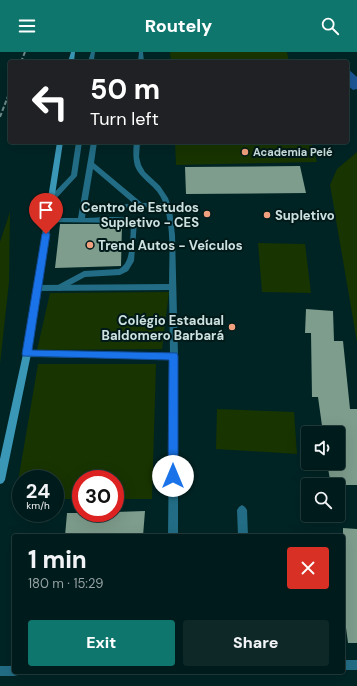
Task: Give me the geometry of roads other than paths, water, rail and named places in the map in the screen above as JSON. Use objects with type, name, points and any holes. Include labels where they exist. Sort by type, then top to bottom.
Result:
[{"type":"main road","points":[[0,480],[27,354],[60,144]]},
{"type":"street","points":[[51,200],[74,176],[79,144]]},
{"type":"street","points":[[81,220],[94,144]]},
{"type":"street","points":[[137,144],[136,157],[139,170],[158,187],[167,205],[172,235],[174,356],[173,534]]},
{"type":"street","points":[[91,164],[140,206]]},
{"type":"street","points":[[84,207],[167,205]]},
{"type":"street","points":[[48,220],[133,221],[134,223],[131,261],[122,271],[87,273],[59,288]]},
{"type":"street","points":[[38,288],[173,286]]},
{"type":"street","points":[[27,354],[174,356]]},
{"type":"street","points":[[242,510],[243,534]]},
{"type":"street","points":[[345,665],[357,664]]},
{"type":"street","points":[[0,672],[12,671]]},
{"type":"water","points":[[349,70],[357,77],[357,89],[353,90],[349,87]]},
{"type":"railway","points":[[22,60],[25,52]]},
{"type":"railway","points":[[0,117],[8,96]]},
{"type":"place","name":"Academia Pelé","points":[[245,152]]},
{"type":"place","name":"Centro de Estudos Supletivo - CES","points":[[207,214]]},
{"type":"place","name":"Supletivo","points":[[267,215]]},
{"type":"place","name":"Trend Autos - Veículos","points":[[90,245]]},
{"type":"place","name":"Colégio Estadual Baldomero Barbará","points":[[232,327]]}]
